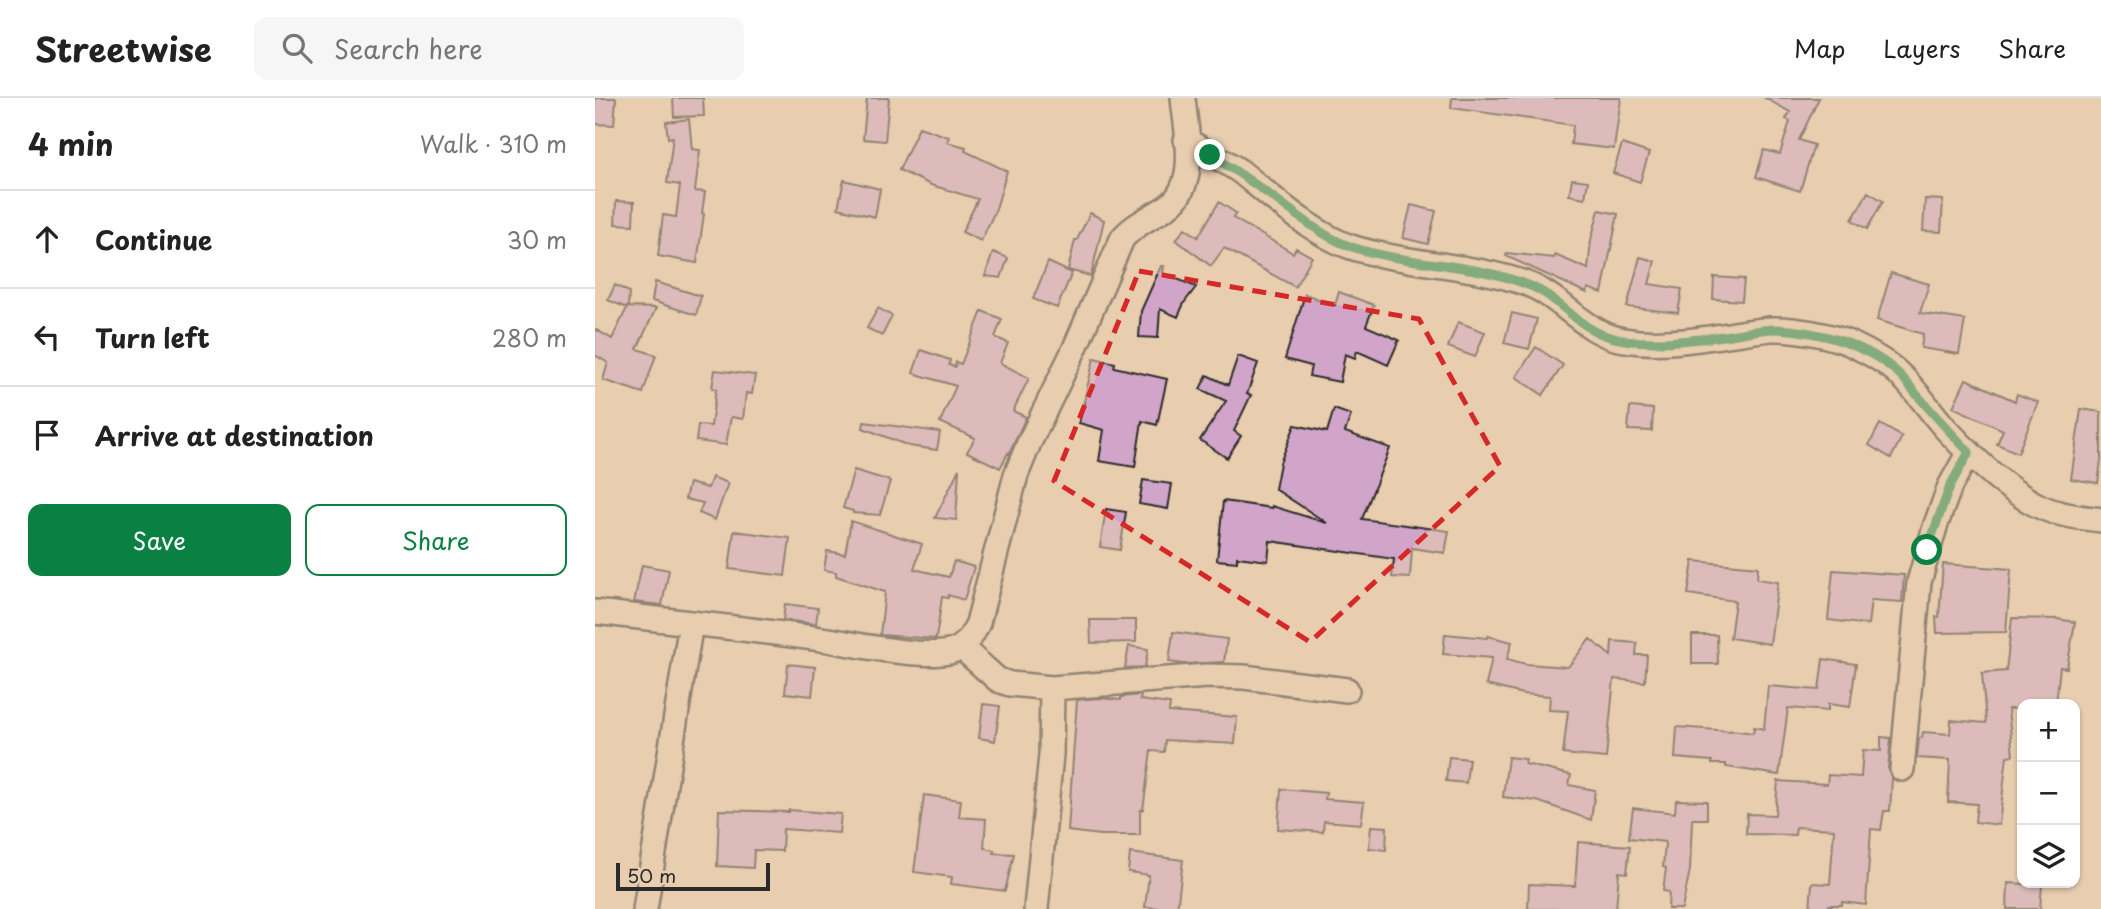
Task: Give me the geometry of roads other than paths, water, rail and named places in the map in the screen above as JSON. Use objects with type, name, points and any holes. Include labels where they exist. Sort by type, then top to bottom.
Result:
[{"type":"street","points":[[595,612],[916,653],[948,653],[961,648],[978,624],[1016,475],[1122,239],[1135,227],[1173,203],[1184,187],[1188,164],[1183,98]]},
{"type":"street","points":[[1186,140],[1240,172],[1333,240],[1383,255],[1525,283],[1542,290],[1590,328],[1606,336],[1626,340],[1668,341],[1774,329],[1819,334],[1846,342],[1875,356],[1899,374],[1969,452],[2036,505],[2062,514],[2101,520]]},
{"type":"street","points":[[1902,769],[1919,582],[1942,506],[1969,452]]},
{"type":"street","points":[[645,909],[691,623]]},
{"type":"street","points":[[961,648],[998,680],[1010,684],[1052,688],[1207,676],[1244,677],[1347,690]]},
{"type":"street","points":[[1036,909],[1051,755],[1052,688]]}]
